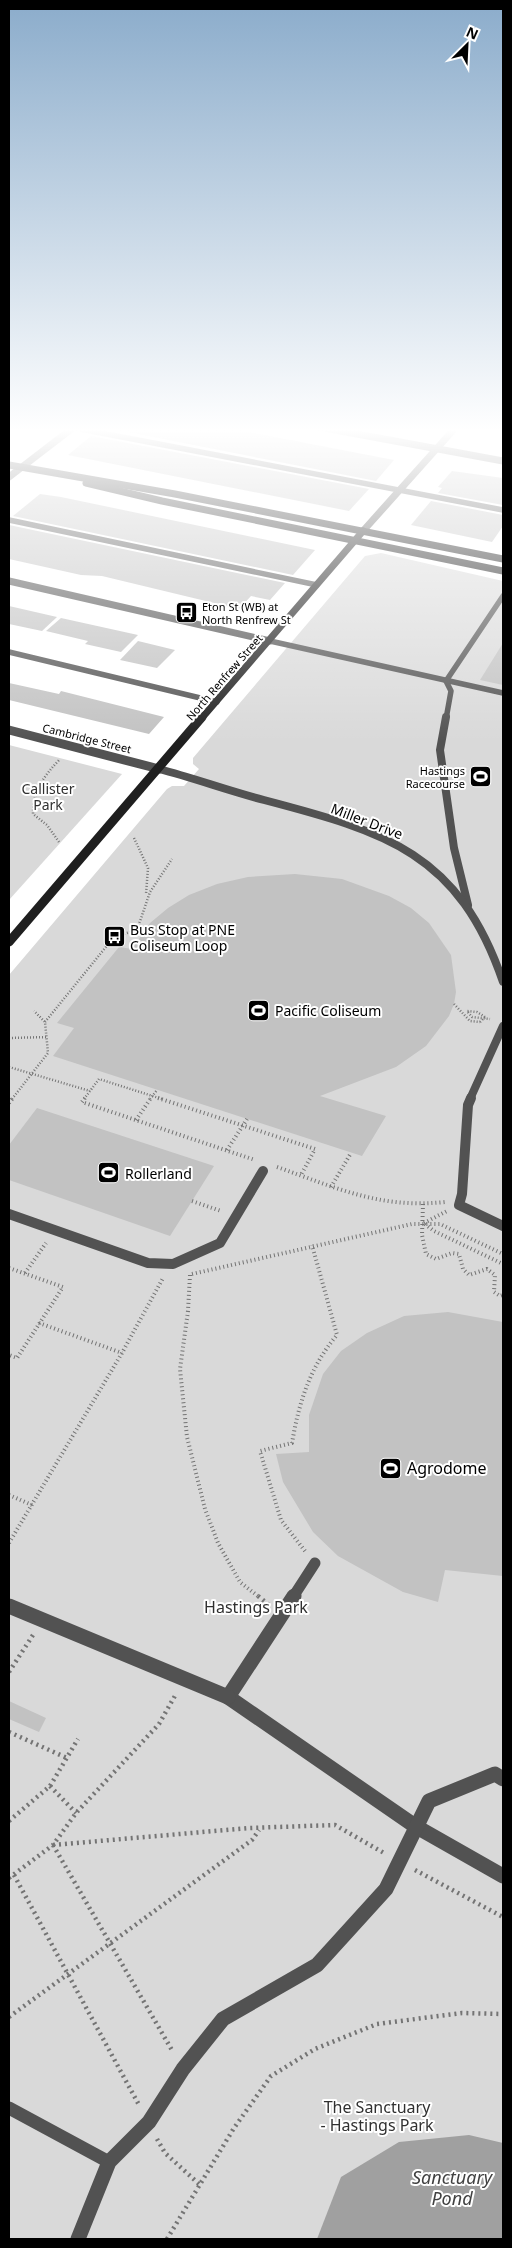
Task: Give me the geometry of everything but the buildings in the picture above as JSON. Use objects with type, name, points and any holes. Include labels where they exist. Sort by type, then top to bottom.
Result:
[{"type":"main road","points":[[315,532],[503,571]]},
{"type":"main road","name":"North Renfrew Street","points":[[10,938],[159,769],[363,532]]},
{"type":"main road","points":[[369,532],[503,559]]},
{"type":"street","points":[[9,581],[270,641]]},
{"type":"street","name":"Cambridge Street","points":[[9,730],[159,769]]},
{"type":"street","points":[[228,1696],[315,1563]]},
{"type":"street","points":[[9,1606],[228,1696],[415,1826],[503,1876]]},
{"type":"street","points":[[78,2239],[109,2162],[148,2122],[183,2069],[223,2019],[317,1965],[386,1889],[415,1826],[429,1801],[495,1774],[503,1779]]},
{"type":"lane","points":[[65,532],[317,585]]},
{"type":"lane","points":[[446,681],[503,596]]},
{"type":"lane","points":[[270,641],[503,693]]},
{"type":"lane","points":[[9,652],[217,702]]},
{"type":"lane","points":[[446,681],[451,691],[440,750],[454,848],[468,908]]},
{"type":"lane","name":"Miller Drive","points":[[159,769],[343,823],[406,850],[443,877],[468,908],[497,961],[503,982]]},
{"type":"lane","points":[[503,1026],[468,1105],[462,1194],[459,1205],[503,1226]]},
{"type":"lane","points":[[9,1214],[148,1264],[173,1264],[220,1243],[263,1171]]},
{"type":"lane","points":[[9,2108],[109,2162]]},
{"type":"path","points":[[59,842],[47,825],[33,814],[32,796],[41,780],[62,756]]},
{"type":"path","points":[[134,838],[148,868],[146,897]]},
{"type":"path","points":[[45,1022],[114,937],[137,930],[146,897],[152,885],[172,860]]},
{"type":"path","points":[[454,1004],[470,1021],[480,1022],[485,1017],[477,1012],[467,1011],[472,1017],[496,1020]]},
{"type":"path","points":[[9,1103],[48,1053],[48,1037],[45,1022],[34,1012]]},
{"type":"path","points":[[9,1038],[32,1040],[48,1037]]},
{"type":"path","points":[[9,1067],[90,1091]]},
{"type":"path","points":[[259,1161],[82,1102],[99,1079],[315,1149],[301,1175]]},
{"type":"path","points":[[136,1120],[157,1090]]},
{"type":"path","points":[[227,1150],[247,1119]]},
{"type":"path","points":[[330,1188],[351,1153]]},
{"type":"path","points":[[276,1167],[301,1175],[330,1188],[379,1202],[431,1204]]},
{"type":"path","points":[[192,1201],[236,1216]]},
{"type":"path","points":[[423,1204],[424,1223],[420,1233],[426,1254],[436,1259],[452,1253],[459,1254],[463,1269],[469,1275],[487,1269],[492,1271],[495,1275],[494,1292],[500,1296],[503,1295]]},
{"type":"path","points":[[424,1223],[459,1205]]},
{"type":"path","points":[[424,1223],[434,1231],[503,1264]]},
{"type":"path","points":[[253,1260],[312,1245],[424,1223],[440,1224],[503,1254]]},
{"type":"path","points":[[25,1273],[46,1244]]},
{"type":"path","points":[[312,1245],[337,1335],[325,1348],[307,1378],[292,1443],[260,1451],[281,1520],[315,1563]]},
{"type":"path","points":[[9,1543],[122,1353],[161,1281],[173,1264]]},
{"type":"path","points":[[9,1268],[63,1287],[17,1358],[9,1355]]},
{"type":"path","points":[[190,1275],[188,1311],[180,1369],[186,1437],[204,1509],[218,1543],[240,1582],[281,1614]]},
{"type":"path","points":[[39,1323],[122,1353]]},
{"type":"path","points":[[9,1495],[32,1505]]},
{"type":"path","points":[[9,1672],[43,1620]]},
{"type":"path","points":[[184,1678],[159,1724],[76,1813],[52,1845],[11,1876],[68,1974],[165,2154],[199,2184]]},
{"type":"path","points":[[9,1732],[67,1758]]},
{"type":"path","points":[[9,1821],[50,1786],[78,1740]]},
{"type":"path","points":[[50,1786],[76,1813]]},
{"type":"path","points":[[52,1845],[335,1825],[377,1849]]},
{"type":"path","points":[[9,2017],[252,1840],[260,1829]]},
{"type":"path","points":[[52,1845],[183,2069]]},
{"type":"path","points":[[420,1874],[503,1917]]},
{"type":"path","points":[[167,2239],[234,2128],[271,2076],[315,2049],[377,2024],[462,2012],[503,2014]]},
{"type":"green space","name":"Hastings Park","points":[[381,553],[503,581],[503,2239],[9,2239],[9,975],[167,789],[172,786],[184,786],[199,769],[193,764],[193,758],[365,556]]},
{"type":"green space","name":"Callister Park","points":[[9,745],[122,774],[9,900]]},
{"type":"water","name":"Sanctuary Pond","points":[[469,2135],[503,2143],[503,2239],[317,2239],[341,2177],[399,2142]]},
{"type":"place","name":"Eton St (WB) at North Renfrew St","points":[[186,612]]},
{"type":"place","name":"Hastings Racecourse","points":[[481,776]]},
{"type":"place","name":"Bus Stop at PNE Coliseum Loop","points":[[114,937]]},
{"type":"place","name":"Pacific Coliseum","points":[[259,1010]]},
{"type":"place","name":"Rollerland","points":[[109,1173]]},
{"type":"place","name":"Agrodome","points":[[391,1468]]},
{"type":"park label","name":"The Sanctuary - Hastings Park","points":[[377,2116]]}]
